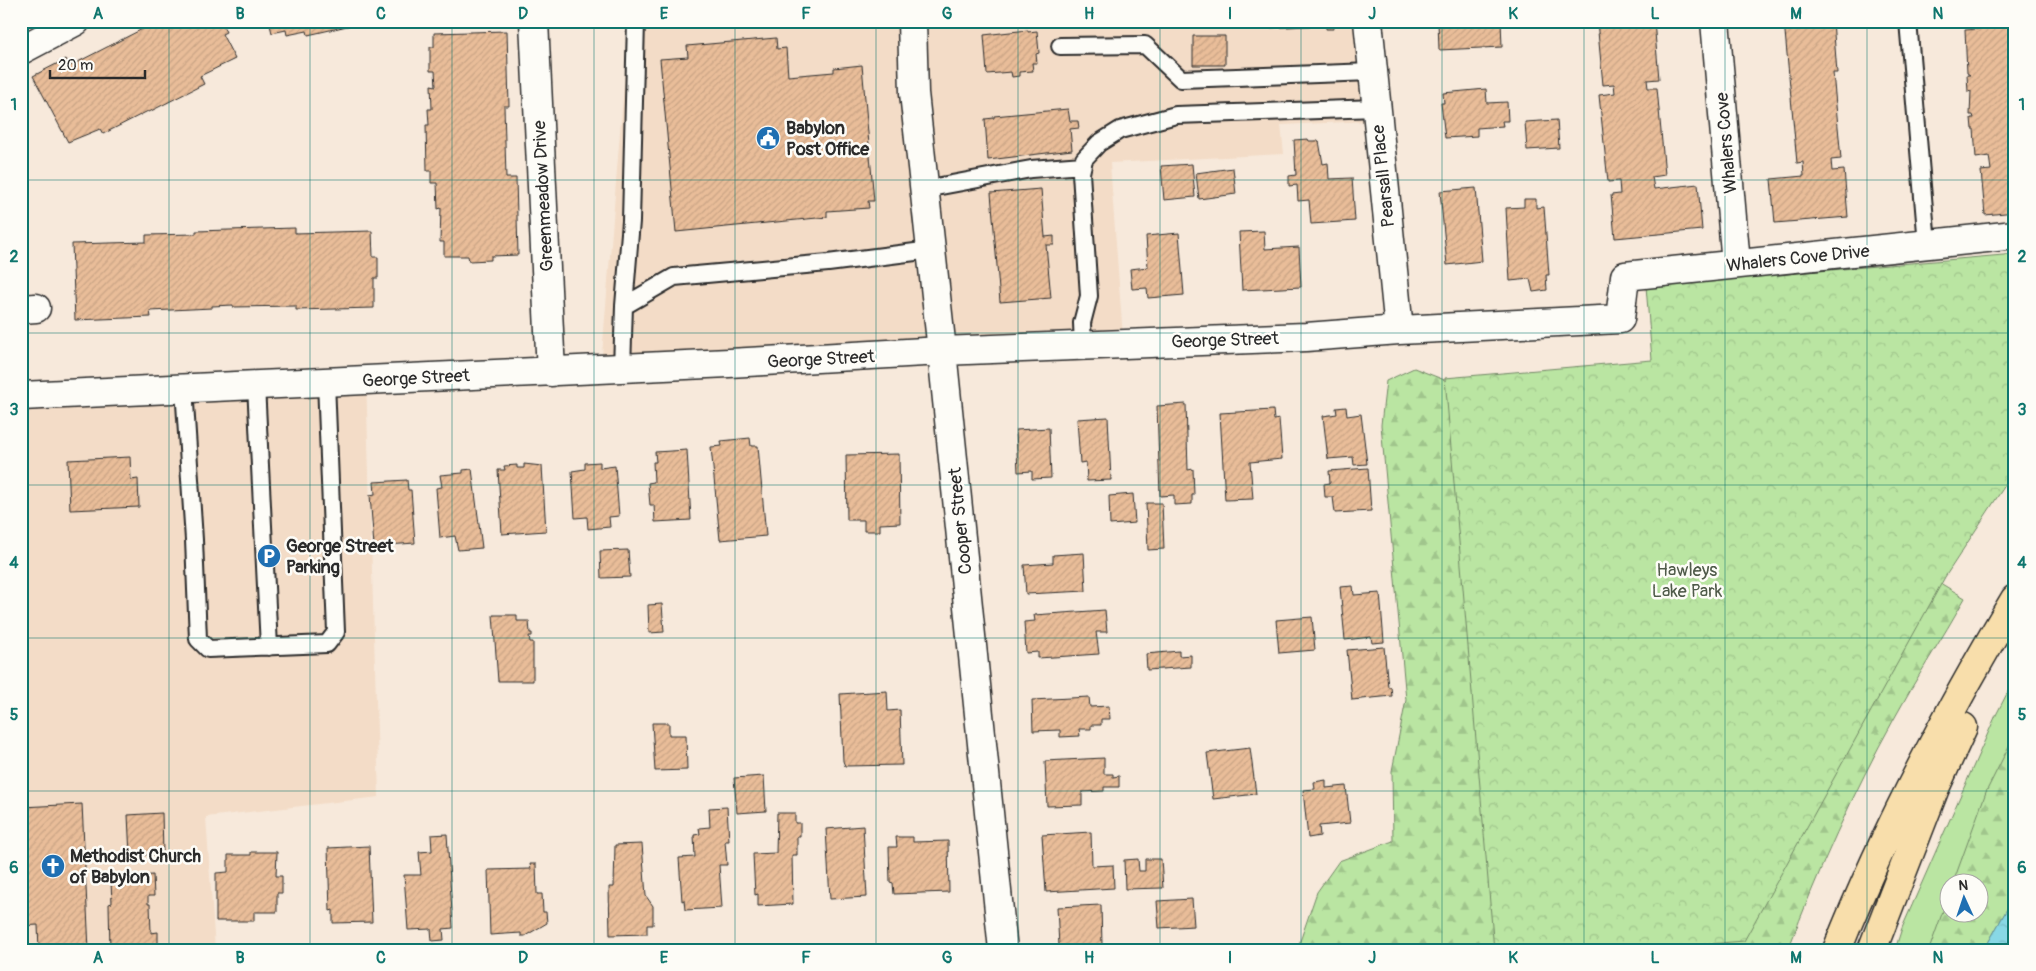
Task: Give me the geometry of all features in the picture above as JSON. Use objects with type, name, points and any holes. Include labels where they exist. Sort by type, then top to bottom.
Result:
[{"type":"main road","points":[[1837,950],[1889,832],[1965,682],[2015,599]]},
{"type":"main road","points":[[1872,950],[1934,788],[2015,615]]},
{"type":"street","points":[[21,50],[76,21]]},
{"type":"street","name":"Greenmeadow Drive","points":[[534,21],[551,372]]},
{"type":"street","name":"Cooper Street","points":[[897,21],[914,94]]},
{"type":"street","name":"Cooper Street","points":[[912,21],[914,94],[932,250],[1003,950]]},
{"type":"street","name":"Pearsall Place","points":[[1368,21],[1399,330]]},
{"type":"street","name":"Whalers Cove","points":[[1716,21],[1736,264]]},
{"type":"street","name":"Whalers Cove Drive","points":[[1620,319],[1624,276],[2015,235]]},
{"type":"street","name":"George Street","points":[[21,396],[551,372],[942,351],[1306,337],[1399,330],[1620,319]]},
{"type":"lane","points":[[622,368],[624,306],[632,221],[636,21]]},
{"type":"lane","points":[[1908,21],[1927,244]]},
{"type":"lane","points":[[1060,46],[1145,45],[1181,79],[1372,72]]},
{"type":"lane","points":[[1082,346],[1082,323],[1089,296],[1081,173],[1084,159],[1098,143],[1120,130],[1176,115],[1376,108]]},
{"type":"lane","points":[[925,189],[1031,169],[1083,165]]},
{"type":"lane","points":[[624,306],[674,277],[828,263],[932,250]]},
{"type":"lane","points":[[184,388],[194,540],[198,639],[208,649],[269,647],[327,644],[336,632],[326,382]]},
{"type":"lane","points":[[256,385],[269,647]]},
{"type":"shaded area","points":[[629,21],[1359,21],[1369,121],[1281,125],[1284,154],[1110,163],[1123,337],[600,380]]},
{"type":"shaded area","points":[[366,378],[379,797],[206,817],[215,950],[21,950],[21,394]]},
{"type":"green space","name":"Hawleys Lake Park","points":[[2015,254],[2015,470],[1945,577],[1744,941],[1638,950],[1494,950],[1445,378],[1652,360],[1646,286]]},
{"type":"green space","name":"Hawleys Lake Park","points":[[1414,368],[1902,560],[1965,598],[1902,704],[1864,775],[1811,891],[1788,950],[1297,950],[1317,892],[1339,861],[1393,841],[1392,771],[1406,700],[1381,425],[1386,381]]},
{"type":"green space","points":[[2015,678],[2015,950],[1895,950],[1902,928],[1996,715]]},
{"type":"green space","points":[[2015,734],[2015,895],[1984,950],[1929,950],[1938,924],[1988,924],[1988,874],[1956,874],[1986,792]]},
{"type":"water","points":[[2015,895],[2015,950],[1984,950]]},
{"type":"building","points":[[158,21],[221,21],[226,32],[222,34],[235,59],[200,76],[204,84],[149,112],[103,134],[100,129],[68,142],[33,76],[66,59],[70,66]]},
{"type":"building","points":[[269,21],[369,21],[308,35],[307,31],[287,35],[286,30],[272,33]]},
{"type":"building","points":[[1124,21],[1161,21],[1161,23],[1125,25]]},
{"type":"building","points":[[1268,21],[1335,21],[1335,23],[1333,23],[1333,29],[1326,29],[1326,25],[1268,28]]},
{"type":"building","points":[[1438,21],[1501,21],[1502,47],[1439,50]]},
{"type":"building","points":[[1597,21],[1654,21],[1659,79],[1647,80],[1648,88],[1657,88],[1665,175],[1652,177],[1654,189],[1698,184],[1702,230],[1615,238],[1611,195],[1620,194],[1619,181],[1608,182],[1599,95],[1615,93],[1614,84],[1603,85]]},
{"type":"building","points":[[1784,21],[1833,21],[1837,73],[1833,73],[1841,159],[1831,160],[1832,171],[1844,170],[1848,217],[1775,223],[1771,179],[1804,176],[1803,162],[1797,163]]},
{"type":"building","points":[[1977,21],[2015,21],[2015,212],[1985,215],[1981,171],[1991,170],[1989,156],[1976,158],[1974,129],[1972,129],[1971,118],[1974,118],[1973,115],[1970,115],[1971,91],[1968,92],[1967,75],[1970,75],[1967,73],[1965,30],[1978,29]]},
{"type":"building","points":[[1028,30],[1028,32],[1037,31],[1039,53],[1036,54],[1037,63],[1032,63],[1033,71],[1019,72],[1019,76],[1012,77],[1011,72],[987,74],[984,35]]},
{"type":"building","points":[[507,31],[509,106],[504,106],[506,178],[516,178],[518,255],[491,256],[491,260],[469,261],[468,256],[444,256],[444,242],[440,242],[441,208],[438,209],[437,183],[431,183],[431,171],[427,171],[426,125],[429,125],[428,109],[432,109],[431,85],[436,86],[435,71],[430,71],[430,47],[434,47],[434,33]]},
{"type":"building","points":[[1193,36],[1225,36],[1225,65],[1193,65]]},
{"type":"building","name":"Babylon Post Office","points":[[776,38],[777,49],[786,48],[788,76],[834,72],[834,68],[862,65],[874,201],[868,201],[869,208],[827,211],[827,217],[676,232],[660,59],[688,57],[687,46]]},
{"type":"building","points":[[1486,89],[1487,103],[1507,102],[1508,121],[1502,121],[1503,126],[1477,128],[1477,136],[1445,138],[1441,103],[1444,103],[1443,93]]},
{"type":"building","points":[[1068,109],[1070,121],[1078,121],[1079,128],[1070,129],[1072,150],[988,160],[985,119],[994,118],[994,116]]},
{"type":"building","points":[[1557,120],[1559,148],[1527,150],[1525,122]]},
{"type":"building","points":[[1308,139],[1309,141],[1319,141],[1323,164],[1328,163],[1329,179],[1352,178],[1355,221],[1311,224],[1309,200],[1298,201],[1297,185],[1289,186],[1289,176],[1296,175],[1294,140]]},
{"type":"building","points":[[1192,164],[1195,197],[1164,200],[1161,166]]},
{"type":"building","points":[[1233,168],[1236,194],[1199,199],[1196,173]]},
{"type":"building","points":[[1476,188],[1482,261],[1447,265],[1440,191]]},
{"type":"building","points":[[1041,189],[1045,237],[1054,236],[1054,245],[1046,245],[1051,298],[1000,302],[991,193]]},
{"type":"building","points":[[1524,199],[1536,199],[1536,208],[1544,207],[1549,275],[1546,275],[1547,290],[1533,292],[1530,279],[1510,281],[1506,208],[1524,207]]},
{"type":"building","points":[[295,228],[295,233],[372,231],[373,257],[378,257],[378,278],[374,278],[374,308],[296,310],[296,306],[233,307],[233,305],[150,311],[151,317],[75,320],[72,244],[146,242],[146,235],[196,234],[196,231]]},
{"type":"building","points":[[1264,231],[1265,249],[1299,247],[1301,287],[1242,290],[1239,232]]},
{"type":"building","points":[[1179,233],[1184,295],[1148,298],[1147,288],[1132,289],[1130,269],[1148,267],[1146,236]]},
{"type":"building","points":[[1186,404],[1188,470],[1193,469],[1194,495],[1192,495],[1192,504],[1174,505],[1174,495],[1160,496],[1157,406]]},
{"type":"building","points":[[1346,407],[1347,416],[1361,414],[1367,464],[1354,465],[1353,457],[1328,459],[1323,416],[1337,414],[1336,408]]},
{"type":"building","points":[[1273,410],[1274,420],[1279,419],[1282,459],[1250,462],[1253,499],[1225,500],[1220,413]]},
{"type":"building","points":[[1108,417],[1111,480],[1087,481],[1086,462],[1080,463],[1077,419]]},
{"type":"building","points":[[1049,428],[1051,478],[1032,479],[1032,471],[1018,472],[1016,430]]},
{"type":"building","points":[[750,438],[751,446],[758,446],[766,536],[720,540],[711,447],[722,446],[721,441]]},
{"type":"building","points":[[687,450],[691,520],[655,522],[654,505],[650,505],[648,483],[654,482],[653,462],[656,462],[655,452]]},
{"type":"building","points":[[899,454],[900,523],[880,524],[880,531],[864,531],[864,520],[847,520],[846,455]]},
{"type":"building","points":[[130,457],[131,480],[138,479],[139,507],[70,510],[68,460]]},
{"type":"building","points":[[600,462],[600,468],[615,466],[619,516],[609,517],[610,527],[588,529],[587,517],[575,518],[572,471],[585,469],[585,463]]},
{"type":"building","points":[[524,464],[542,466],[546,531],[502,534],[498,470],[505,470],[504,466],[517,465],[517,468],[524,468]]},
{"type":"building","points":[[1368,468],[1371,511],[1335,513],[1333,497],[1325,497],[1324,484],[1330,483],[1329,471]]},
{"type":"building","points":[[472,469],[482,548],[458,550],[455,536],[440,538],[436,488],[442,487],[440,475],[463,473],[463,470]]},
{"type":"building","points":[[407,480],[408,490],[411,490],[415,543],[374,546],[370,495],[375,494],[374,482]]},
{"type":"building","points":[[1133,494],[1135,523],[1110,525],[1109,496]]},
{"type":"building","points":[[1146,503],[1162,503],[1164,549],[1148,550]]},
{"type":"building","points":[[628,550],[630,577],[601,578],[600,551]]},
{"type":"building","points":[[1084,553],[1086,591],[1026,594],[1024,565],[1053,563],[1053,555]]},
{"type":"building","points":[[1353,586],[1354,595],[1380,593],[1384,642],[1372,643],[1371,637],[1345,640],[1340,587]]},
{"type":"building","points":[[662,604],[664,632],[649,633],[648,605]]},
{"type":"building","points":[[1105,610],[1107,632],[1096,632],[1099,654],[1038,658],[1038,652],[1026,653],[1024,622],[1035,621],[1034,615]]},
{"type":"building","points":[[493,615],[517,615],[517,621],[529,621],[530,633],[532,633],[532,636],[529,636],[530,642],[533,642],[533,681],[498,681]]},
{"type":"building","points":[[1312,617],[1315,650],[1279,653],[1276,620]]},
{"type":"building","points":[[1384,647],[1388,687],[1391,687],[1392,696],[1352,700],[1347,650]]},
{"type":"building","points":[[1179,651],[1179,656],[1191,655],[1191,667],[1147,670],[1146,654]]},
{"type":"building","points":[[887,691],[888,711],[900,710],[902,765],[845,766],[843,761],[840,694]]},
{"type":"building","points":[[1089,697],[1090,707],[1109,706],[1110,719],[1101,719],[1101,725],[1091,725],[1091,729],[1079,729],[1080,736],[1060,737],[1060,730],[1033,731],[1032,700]]},
{"type":"building","points":[[652,723],[669,723],[669,735],[686,735],[687,770],[655,771]]},
{"type":"building","points":[[1250,748],[1256,794],[1213,799],[1207,753]]},
{"type":"building","points":[[1104,758],[1104,774],[1113,774],[1113,777],[1119,776],[1119,787],[1104,787],[1104,791],[1082,792],[1082,805],[1047,806],[1045,761]]},
{"type":"building","points":[[764,776],[766,811],[737,813],[734,778]]},
{"type":"building","points":[[1326,780],[1326,788],[1346,786],[1350,823],[1319,826],[1320,836],[1308,838],[1303,790],[1315,789],[1314,782]]},
{"type":"building","name":"Methodist Church of Babylon","points":[[82,804],[89,950],[39,950],[38,925],[21,926],[21,807]]},
{"type":"building","points":[[727,807],[729,841],[725,841],[727,865],[719,865],[722,908],[685,910],[684,900],[682,901],[679,858],[695,857],[694,835],[700,834],[699,828],[710,827],[709,808]]},
{"type":"building","points":[[162,813],[163,854],[130,856],[128,815]]},
{"type":"building","points":[[777,813],[795,813],[795,823],[800,823],[800,836],[797,836],[797,855],[792,855],[793,904],[758,906],[758,894],[755,895],[753,854],[776,853]]},
{"type":"building","points":[[863,826],[867,897],[830,899],[826,829]]},
{"type":"building","points":[[1091,832],[1092,866],[1113,865],[1114,888],[1046,892],[1042,835]]},
{"type":"building","points":[[447,834],[453,928],[443,929],[444,940],[432,941],[431,929],[408,930],[404,875],[421,875],[419,852],[432,851],[431,835]]},
{"type":"building","points":[[896,837],[913,837],[913,842],[948,841],[949,892],[894,894],[893,883],[890,882],[889,847],[897,847]]},
{"type":"building","points":[[642,844],[646,896],[653,906],[653,925],[647,925],[647,934],[610,935],[609,887],[614,887],[615,845]]},
{"type":"building","points":[[369,846],[372,922],[333,923],[333,910],[330,911],[328,848]]},
{"type":"building","points":[[251,852],[277,852],[276,876],[282,876],[282,893],[277,893],[277,912],[254,912],[254,921],[216,921],[216,873],[228,872],[228,855],[251,855]]},
{"type":"building","points":[[1138,859],[1139,871],[1145,871],[1145,859],[1161,859],[1163,888],[1125,889],[1124,860]]},
{"type":"building","points":[[530,864],[536,864],[537,894],[542,894],[543,912],[546,912],[547,923],[525,936],[521,936],[521,933],[490,935],[488,870],[531,869]]},
{"type":"building","points":[[153,875],[154,896],[148,896],[148,904],[150,904],[151,933],[158,932],[158,948],[110,950],[109,904],[112,903],[111,882],[136,879],[136,876]]},
{"type":"building","points":[[1192,899],[1194,926],[1159,928],[1157,901]]},
{"type":"building","points":[[1101,905],[1102,945],[1059,946],[1057,907]]},
{"type":"place","name":"Babylon Post Office","points":[[768,138]]},
{"type":"place","name":"George Street Parking","points":[[269,556]]},
{"type":"place","name":"Methodist Church of Babylon","points":[[53,866]]}]
